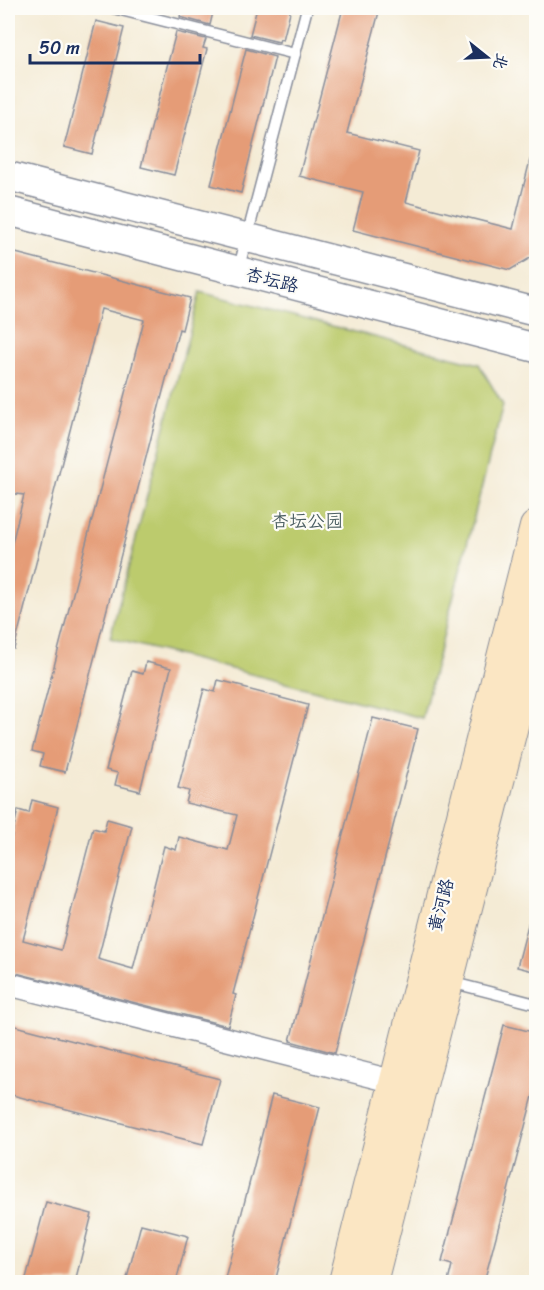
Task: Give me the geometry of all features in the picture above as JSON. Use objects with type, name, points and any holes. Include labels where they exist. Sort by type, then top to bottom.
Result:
[{"type":"main road","name":"黄河路","points":[[345,1282],[537,527]]},
{"type":"main road","name":"黄河路","points":[[371,1282],[537,631]]},
{"type":"street","name":"杏坛路","points":[[8,176],[537,312]]},
{"type":"street","name":"杏坛路","points":[[8,212],[537,348]]},
{"type":"street","points":[[8,984],[396,1082]]},
{"type":"lane","points":[[113,8],[295,54]]},
{"type":"lane","points":[[238,271],[308,8]]},
{"type":"lane","points":[[448,982],[537,1004]]},
{"type":"green space","name":"杏坛公园","points":[[200,292],[479,364],[503,405],[422,718],[110,638]]},
{"type":"building","points":[[182,8],[214,8],[210,25],[180,17]]},
{"type":"building","points":[[257,8],[291,8],[283,40],[280,39],[279,42],[250,35]]},
{"type":"building","points":[[343,8],[380,8],[347,133],[419,151],[406,202],[513,229],[530,160],[537,161],[537,254],[510,270],[353,230],[363,192],[299,176]]},
{"type":"building","points":[[96,21],[124,28],[92,154],[64,147]]},
{"type":"building","points":[[176,32],[206,39],[203,48],[207,49],[174,175],[141,167]]},
{"type":"building","points":[[246,49],[275,57],[241,193],[211,185]]},
{"type":"building","points":[[8,251],[190,298],[182,330],[179,329],[65,772],[40,766],[43,754],[32,751],[144,320],[101,309],[14,649],[8,648],[8,559],[24,495],[8,493]]},
{"type":"building","points":[[146,662],[171,668],[140,791],[115,785],[118,773],[106,770],[132,671],[143,674]]},
{"type":"building","points":[[218,680],[308,705],[233,994],[236,995],[228,1026],[8,971],[8,851],[18,810],[29,813],[32,800],[58,807],[23,940],[61,950],[93,828],[104,831],[107,819],[132,826],[98,959],[133,969],[164,846],[176,850],[179,837],[228,850],[237,815],[186,803],[189,791],[178,788],[204,689],[215,692]]},
{"type":"building","points":[[373,718],[418,729],[335,1053],[290,1041]]},
{"type":"building","points":[[530,917],[537,918],[537,972],[517,967]]},
{"type":"building","points":[[8,1024],[220,1079],[203,1144],[8,1094]]},
{"type":"building","points":[[504,1025],[537,1033],[537,1081],[484,1282],[448,1282],[452,1265],[442,1262]]},
{"type":"building","points":[[272,1095],[320,1107],[275,1282],[224,1282]]},
{"type":"building","points":[[46,1202],[92,1214],[75,1282],[25,1282]]},
{"type":"building","points":[[141,1224],[188,1236],[176,1282],[126,1282]]}]
